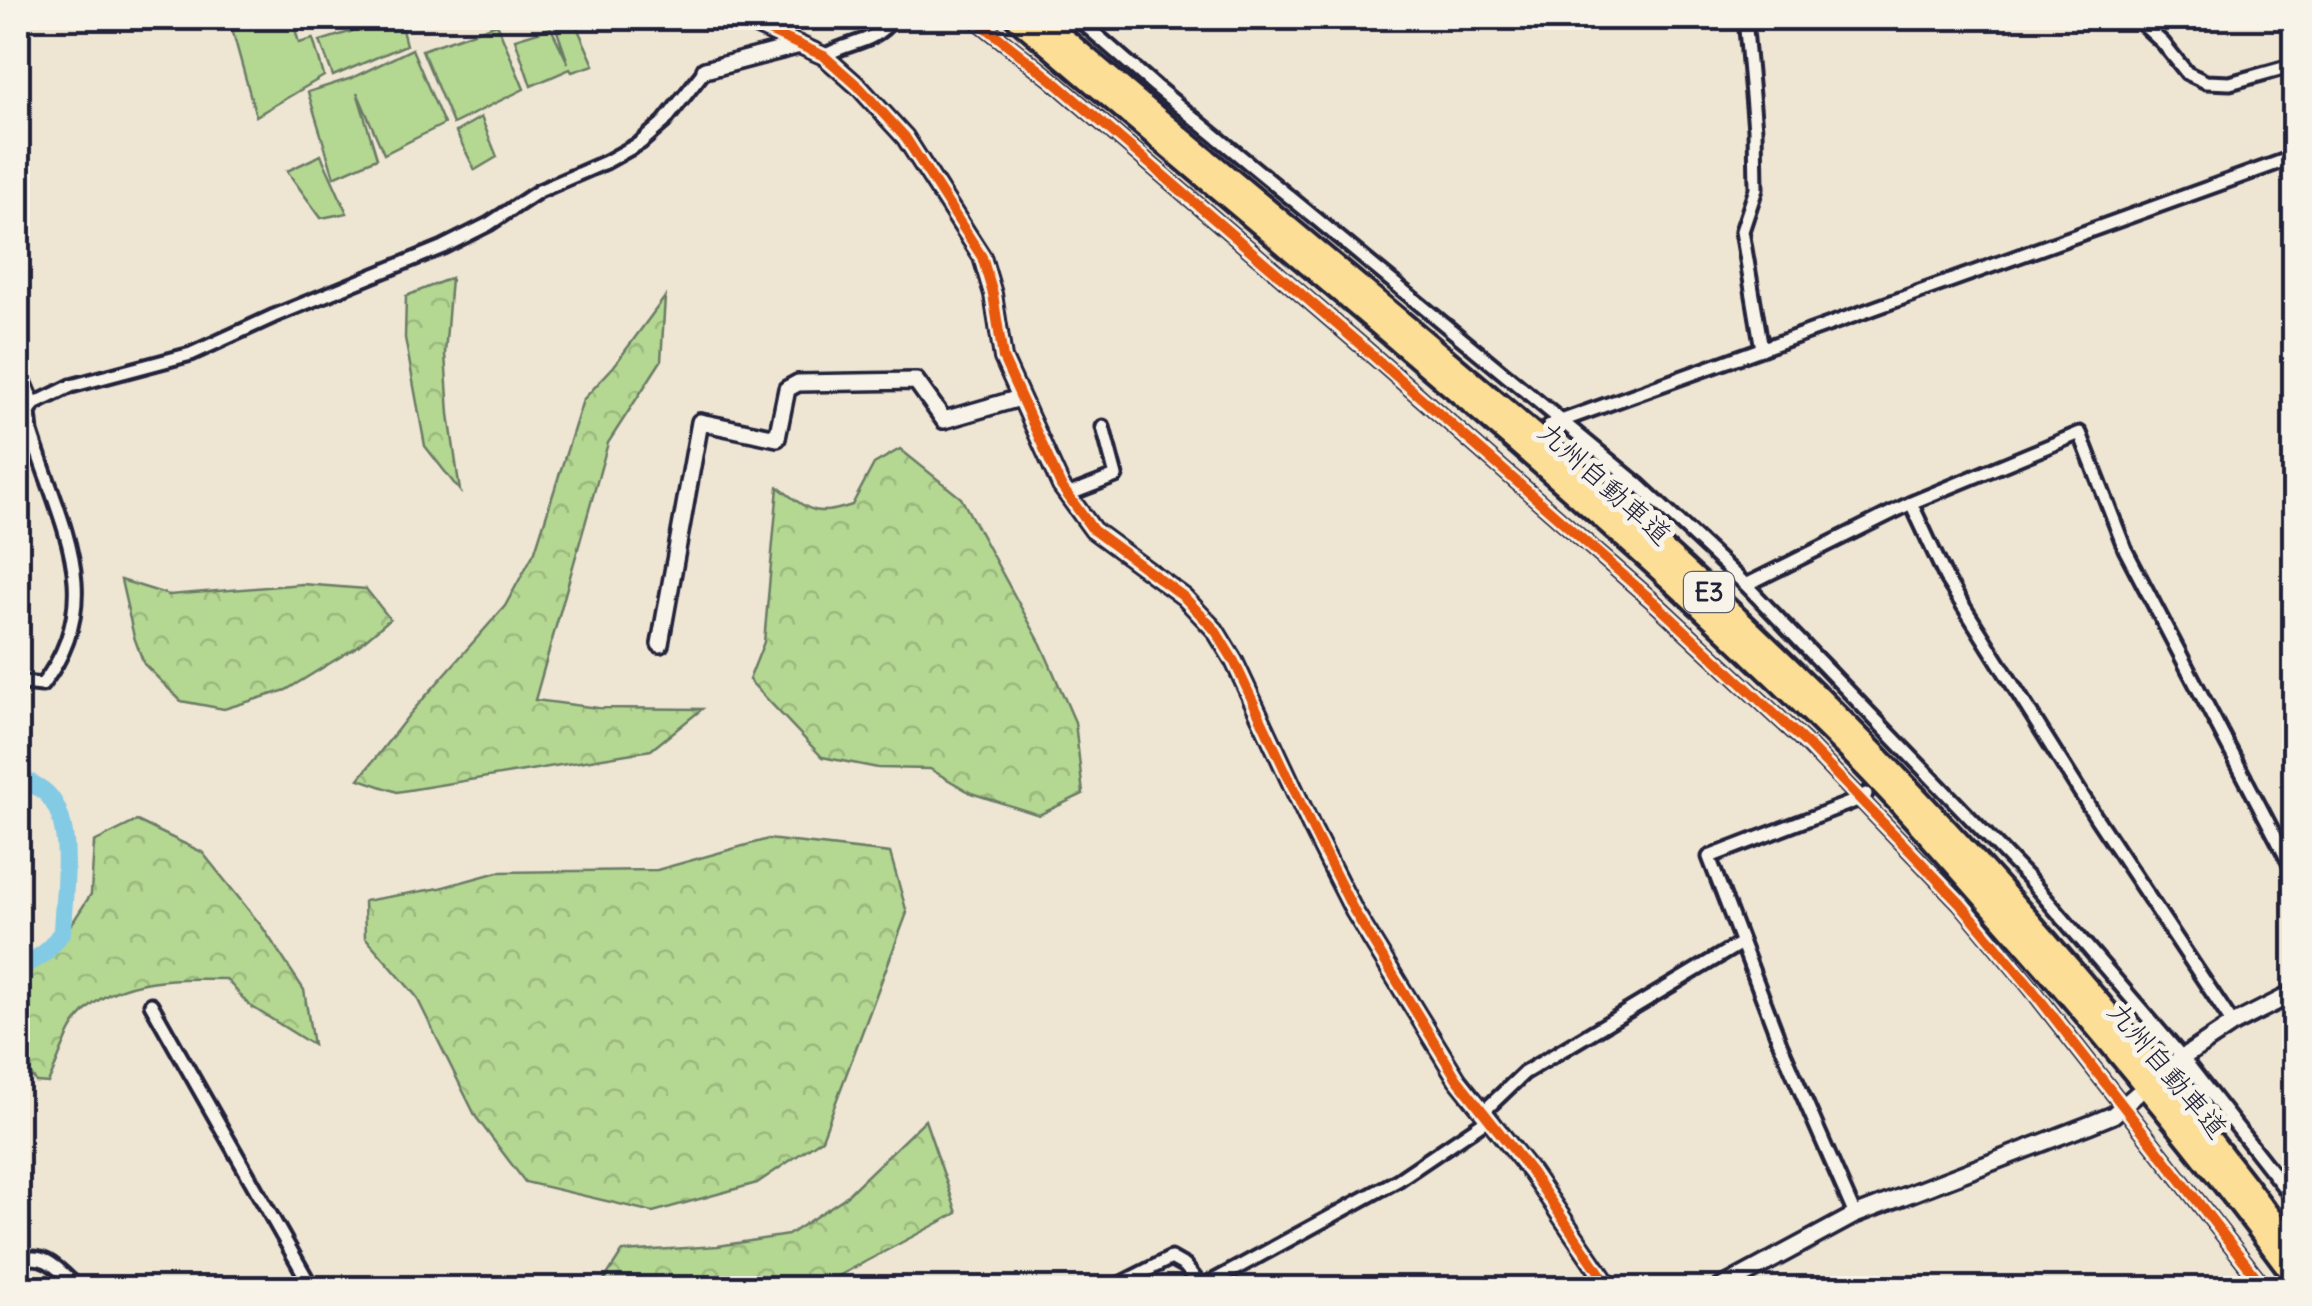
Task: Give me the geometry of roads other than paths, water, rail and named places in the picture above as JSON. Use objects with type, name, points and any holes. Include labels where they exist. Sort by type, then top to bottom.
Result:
[{"type":"highway","name":"九州自動車道","points":[[1017,18],[1519,443],[1678,585],[1834,734],[1914,819],[2128,1063],[2200,1150],[2294,1276]]},
{"type":"highway","name":"九州自動車道","points":[[1040,18],[1575,470],[1784,662],[1933,815],[2064,960],[2216,1144],[2294,1249]]},
{"type":"street","points":[[740,18],[824,56],[905,137],[982,257],[993,294],[1003,358],[1067,496],[1093,530],[1184,597],[1221,638],[1354,911],[1457,1078],[1531,1172],[1610,1288]]},
{"type":"street","points":[[824,56],[878,36],[894,18]]},
{"type":"street","points":[[974,18],[1192,195],[1488,449],[1863,797],[1960,903],[2265,1288]]},
{"type":"street","points":[[1078,18],[1228,151],[1556,424],[1638,484],[1746,585],[2028,878],[2182,1057],[2294,1200]]},
{"type":"street","points":[[1745,18],[1756,189],[1742,231],[1762,350]]},
{"type":"street","points":[[2136,18],[2163,42],[2187,73],[2206,82],[2230,83],[2294,64]]},
{"type":"street","points":[[18,678],[24,683],[42,685],[54,669],[76,607],[76,566],[31,432],[29,413],[34,404],[71,386],[191,354],[442,247],[488,224],[539,191],[640,143],[664,122],[705,70],[800,45]]},
{"type":"street","points":[[1556,424],[2294,157]]},
{"type":"street","points":[[18,367],[34,404]]},
{"type":"street","points":[[660,644],[700,422],[778,438],[788,389],[798,383],[916,381],[944,420],[1020,398]]},
{"type":"street","points":[[1067,496],[1116,476],[1103,427]]},
{"type":"street","points":[[1746,585],[1912,503],[2080,433],[2125,549],[2294,872]]},
{"type":"street","points":[[1912,503],[1948,580],[2097,819],[2233,1024]]},
{"type":"street","points":[[1855,1215],[1780,1044],[1709,857],[1863,797]]},
{"type":"street","points":[[1112,1288],[1171,1258],[1184,1266],[1200,1285],[1213,1281],[1398,1180],[1486,1115],[1524,1074],[1741,943]]},
{"type":"street","points":[[2167,1068],[2233,1024],[2294,993]]},
{"type":"street","points":[[151,1004],[312,1288]]},
{"type":"street","points":[[1720,1288],[1855,1215],[2091,1124],[2124,1107],[2137,1094]]},
{"type":"street","points":[[18,1260],[49,1260],[78,1288]]},
{"type":"waterway","points":[[18,776],[45,792],[55,805],[66,858],[62,932],[44,954],[18,967]]},
{"type":"tunnel","points":[[1195,192],[1226,153]]}]
